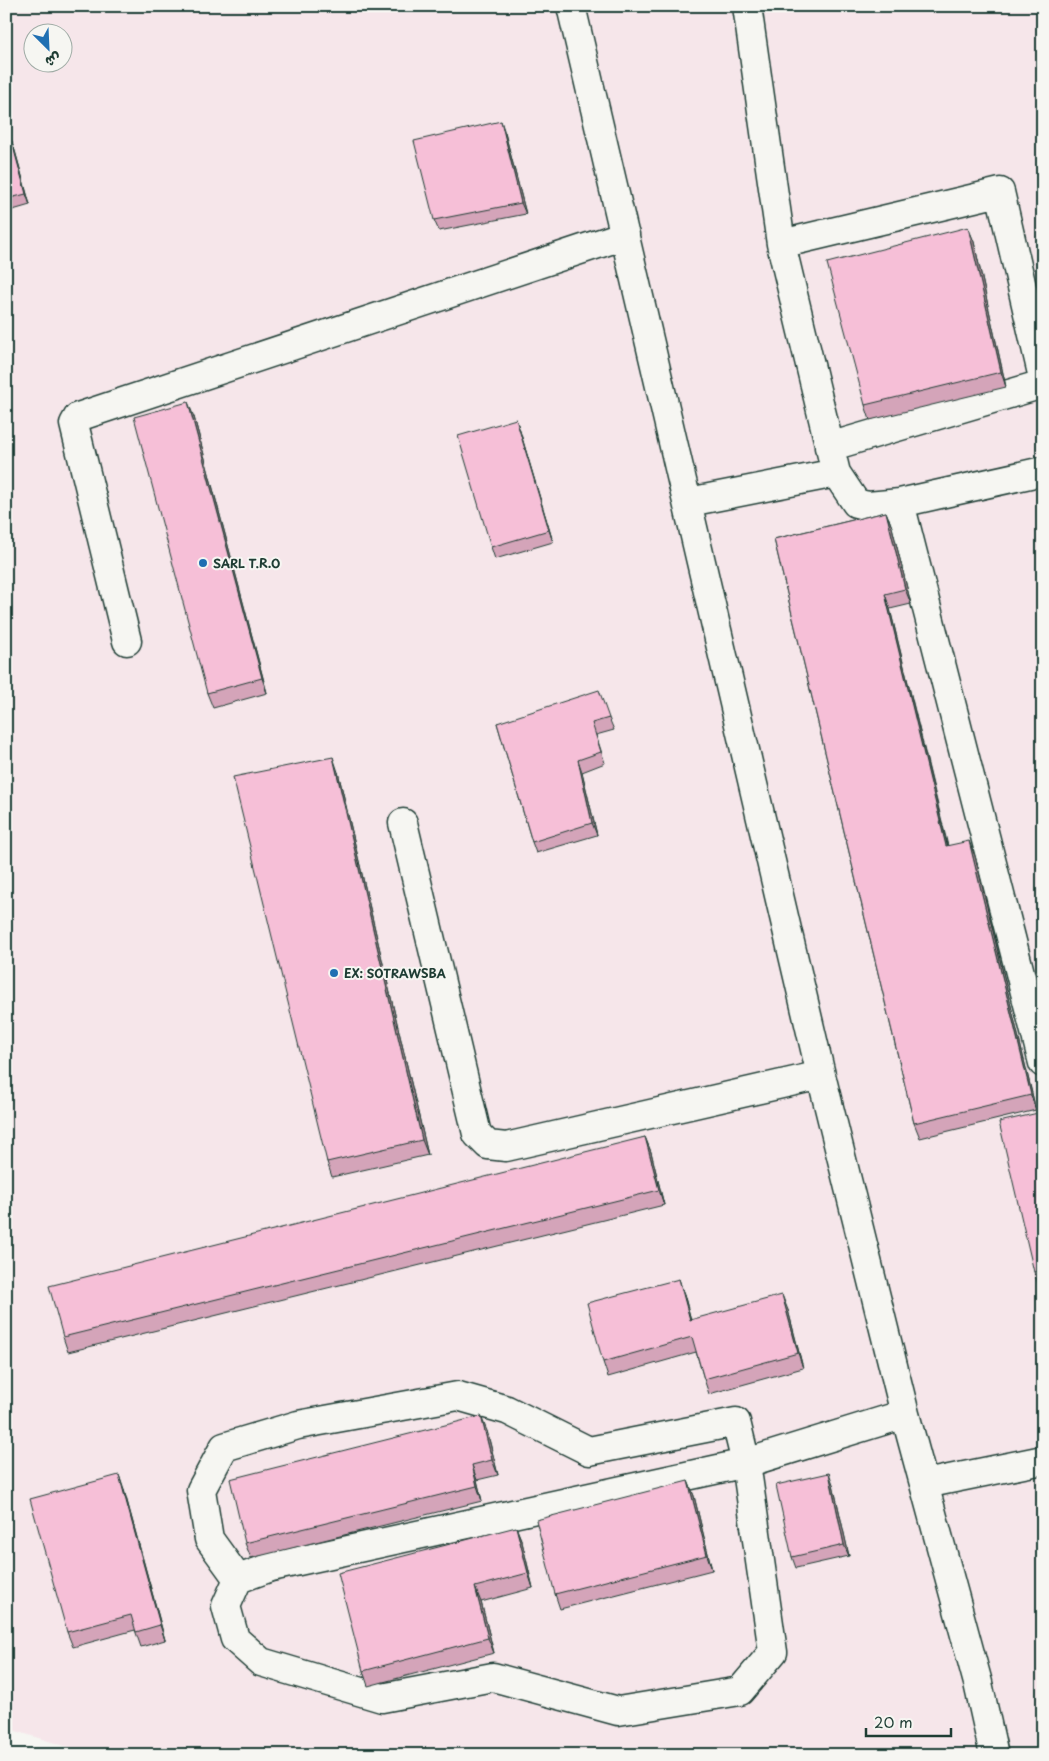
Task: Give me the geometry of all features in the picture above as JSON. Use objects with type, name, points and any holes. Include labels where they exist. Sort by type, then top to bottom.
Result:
[{"type":"street","points":[[571,6],[689,502],[821,1075],[905,1414],[978,1683],[994,1755]]},
{"type":"street","points":[[747,6],[781,244],[836,473],[856,503],[868,506],[900,503],[1043,471]]},
{"type":"street","points":[[781,244],[1000,192],[1043,378]]},
{"type":"street","points":[[127,641],[74,424],[78,417],[625,235]]},
{"type":"street","points":[[829,447],[1043,384]]},
{"type":"street","points":[[689,502],[836,473]]},
{"type":"street","points":[[900,503],[1043,1063]]},
{"type":"street","points":[[403,823],[477,1134],[488,1145],[506,1147],[821,1075]]},
{"type":"street","points":[[238,1579],[208,1539],[201,1490],[224,1447],[298,1425],[458,1396],[507,1410],[590,1451],[736,1422],[746,1463],[772,1652],[740,1691],[618,1711],[493,1677],[382,1698],[261,1662],[235,1640],[226,1606],[238,1579],[271,1568],[746,1463],[905,1414]]},
{"type":"street","points":[[925,1484],[1043,1460]]},
{"type":"shaded area","points":[[6,6],[1043,6],[1043,1755],[94,1755],[6,1728]]},
{"type":"building","points":[[501,121],[521,203],[434,220],[414,141]]},
{"type":"building","points":[[11,139],[26,194],[6,199],[6,141]]},
{"type":"building","points":[[968,227],[1001,372],[865,405],[827,263]]},
{"type":"building","name":"SARL T.R.O","points":[[188,402],[262,678],[207,693],[134,417]]},
{"type":"building","points":[[516,419],[549,530],[491,547],[458,436]]},
{"type":"building","points":[[886,512],[905,589],[885,594],[946,846],[969,841],[1031,1095],[914,1123],[774,539]]},
{"type":"building","points":[[599,690],[609,718],[592,723],[601,752],[578,760],[592,823],[532,842],[497,723]]},
{"type":"building","name":"EX: SOTRAWSBA","points":[[333,757],[422,1140],[327,1162],[233,777]]},
{"type":"building","points":[[1038,1113],[1043,1132],[1043,1270],[1034,1272],[999,1122]]},
{"type":"building","points":[[645,1137],[659,1190],[63,1337],[49,1286]]},
{"type":"building","points":[[679,1279],[690,1320],[782,1295],[798,1353],[704,1379],[692,1337],[603,1362],[587,1303]]},
{"type":"building","points":[[481,1416],[492,1460],[472,1465],[477,1486],[245,1543],[230,1479]]},
{"type":"building","points":[[829,1473],[844,1545],[792,1557],[776,1485]]},
{"type":"building","points":[[119,1475],[160,1625],[136,1632],[131,1615],[67,1632],[30,1499]]},
{"type":"building","points":[[688,1481],[707,1555],[555,1594],[536,1520]]},
{"type":"building","points":[[516,1527],[528,1573],[475,1587],[488,1638],[363,1671],[338,1573]]},
{"type":"place","name":"SARL T.R.O","points":[[203,563]]},
{"type":"place","name":"EX: SOTRAWSBA","points":[[334,973]]}]
